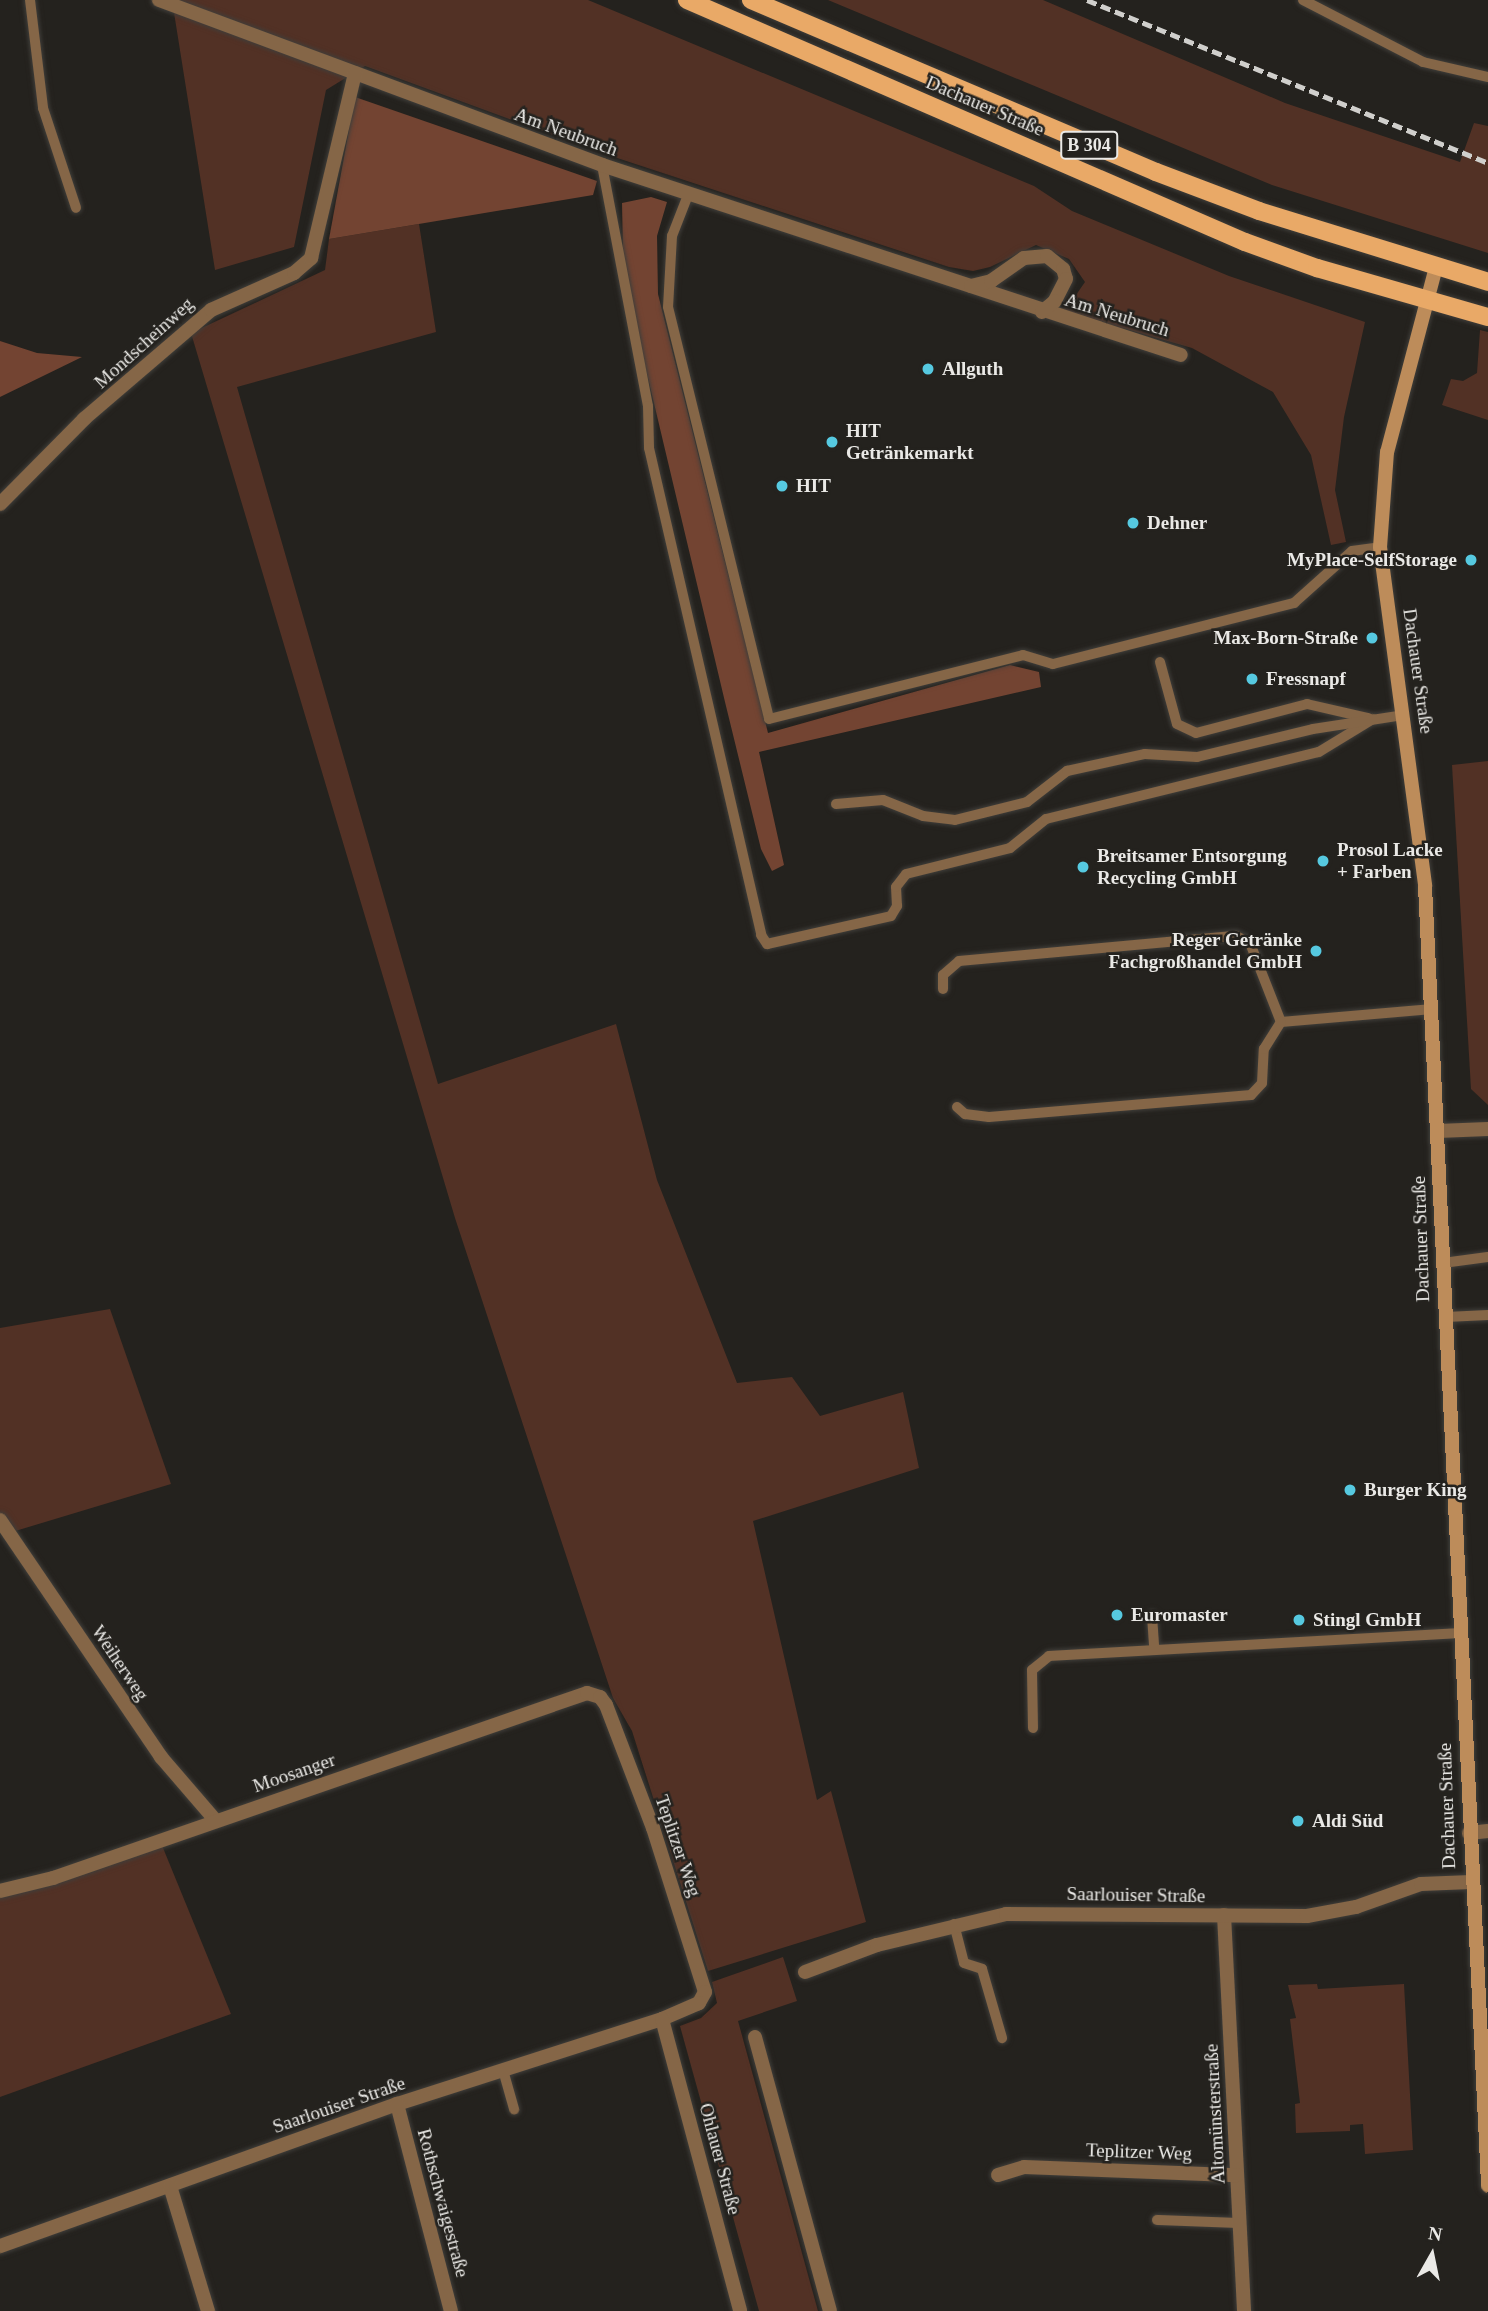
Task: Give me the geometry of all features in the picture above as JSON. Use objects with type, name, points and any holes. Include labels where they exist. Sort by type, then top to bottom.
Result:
[{"type":"main road","name":"Dachauer Straße","points":[[687,0],[1245,242],[1426,299]]},
{"type":"main road","name":"Dachauer Straße","points":[[751,0],[1156,172],[1259,211],[1436,267],[1387,452],[1380,547],[1425,886],[1471,1882],[1488,2185]]},
{"type":"main road","name":"B 304","points":[[1436,267],[1488,282]]},
{"type":"main road","name":"B 304","points":[[1426,299],[1488,317]]},
{"type":"street","name":"Am Neubruch","points":[[159,0],[602,166],[1042,312],[1181,355]]},
{"type":"street","name":"Mondscheinweg","points":[[2,499],[84,419],[211,310],[294,273],[311,258],[355,73]]},
{"type":"street","name":"Am Neubruch","points":[[966,286],[991,281],[1024,258],[1047,256],[1063,269],[1066,279],[1055,301],[1042,312]]},
{"type":"street","points":[[1438,1131],[1488,1129]]},
{"type":"street","name":"Weiherweg","points":[[0,1521],[161,1757],[216,1821]]},
{"type":"street","name":"Moosanger","points":[[0,1891],[53,1878],[572,1695],[600,1697]]},
{"type":"street","name":"Teplitzer Weg","points":[[600,1697],[653,1828],[703,1979],[705,1992],[693,2007]]},
{"type":"street","points":[[1469,1833],[1488,1831]]},
{"type":"street","name":"Saarlouiser Straße","points":[[805,1972],[877,1945],[1006,1913],[1307,1916],[1356,1907],[1421,1884],[1471,1882]]},
{"type":"street","name":"Altomünsterstraße","points":[[1224,1915],[1244,2311]]},
{"type":"street","name":"Saarlouiser Straße","points":[[0,2246],[397,2104],[693,2007]]},
{"type":"street","name":"Ohlauer Straße","points":[[662,2019],[740,2311]]},
{"type":"street","points":[[755,2037],[830,2311]]},
{"type":"street","name":"Rothschwaigestraße","points":[[397,2104],[452,2311]]},
{"type":"street","name":"Teplitzer Weg","points":[[999,2175],[1024,2167],[1237,2175]]},
{"type":"street","points":[[170,2186],[208,2311]]},
{"type":"lane","points":[[30,0],[43,108],[76,208]]},
{"type":"lane","points":[[1303,0],[1423,62],[1488,76]]},
{"type":"lane","points":[[602,166],[648,406],[649,448],[761,935],[767,944],[891,916],[897,906],[896,887],[906,874],[1010,848],[1046,819],[1319,752],[1373,719]]},
{"type":"lane","points":[[688,195],[672,236],[668,307],[769,719],[1023,655],[1053,664],[1294,603],[1352,551],[1380,547]]},
{"type":"lane","points":[[1160,662],[1177,724],[1196,733],[1307,704],[1373,719]]},
{"type":"lane","points":[[836,804],[883,800],[923,816],[955,820],[1027,802],[1067,771],[1145,754],[1197,757],[1373,719],[1404,715]]},
{"type":"lane","points":[[943,989],[943,975],[959,961],[1237,936],[1251,943],[1281,1022]]},
{"type":"lane","points":[[1281,1022],[1432,1009]]},
{"type":"lane","points":[[957,1107],[965,1114],[989,1117],[1251,1095],[1262,1083],[1264,1049],[1281,1022]]},
{"type":"lane","points":[[1444,1263],[1488,1258]]},
{"type":"lane","points":[[1446,1317],[1488,1315]]},
{"type":"lane","points":[[1152,1616],[1154,1648]]},
{"type":"lane","points":[[1033,1728],[1030,1685],[1037,1663],[1071,1652],[1460,1633]]},
{"type":"lane","points":[[954,1924],[964,1963],[982,1969],[1002,2038]]},
{"type":"lane","points":[[503,2070],[514,2109]]},
{"type":"lane","points":[[1157,2220],[1240,2222]]},
{"type":"shaded area","points":[[172,0],[588,0],[1034,186],[1072,211],[1229,276],[1365,322],[1344,417],[1335,490],[1346,542],[1331,545],[1311,455],[1273,392],[1192,348],[1059,310],[1069,305],[1085,282],[1069,259],[1036,245],[990,267],[973,271],[949,267],[605,154],[365,66],[326,90],[294,247],[215,270]]},
{"type":"shaded area","points":[[828,0],[1043,0],[1285,103],[1460,162],[1474,123],[1488,126],[1488,253],[1272,185]]},
{"type":"shaded area","points":[[355,97],[597,181],[593,195],[329,239]]},
{"type":"shaded area","points":[[651,197],[667,202],[657,236],[658,294],[768,733],[1010,665],[1039,672],[1041,687],[759,752],[784,865],[772,871],[761,849],[725,702],[643,357],[623,253],[622,203]]},
{"type":"shaded area","points":[[419,224],[436,332],[237,387],[438,1084],[616,1024],[657,1180],[737,1383],[792,1377],[820,1416],[903,1392],[919,1468],[753,1521],[817,1800],[831,1791],[866,1922],[708,1971],[632,1731],[613,1698],[455,1218],[191,333],[325,270],[329,239]]},
{"type":"shaded area","points":[[1480,330],[1488,332],[1488,420],[1442,405],[1451,379],[1463,381],[1477,373]]},
{"type":"shaded area","points":[[0,341],[37,353],[82,357],[0,397]]},
{"type":"shaded area","points":[[1488,761],[1488,1105],[1471,1089],[1452,765]]},
{"type":"shaded area","points":[[110,1309],[171,1484],[12,1532],[0,1515],[0,1328]]},
{"type":"shaded area","points":[[161,1843],[231,2014],[0,2097],[0,1893]]},
{"type":"shaded area","points":[[783,1957],[797,2001],[738,2021],[818,2311],[759,2311],[680,2026],[701,2018],[717,2003],[712,1982]]},
{"type":"shaded area","points":[[1317,1984],[1318,1989],[1404,1984],[1413,2150],[1365,2154],[1363,2124],[1350,2125],[1350,2131],[1296,2133],[1295,2104],[1300,2103],[1290,2019],[1296,2018],[1288,1985]]},
{"type":"railway","points":[[1087,0],[1488,163]]},
{"type":"place","name":"Allguth","points":[[928,369]]},
{"type":"place","name":"HIT Getränkemarkt","points":[[832,442]]},
{"type":"place","name":"HIT","points":[[782,486]]},
{"type":"place","name":"Dehner","points":[[1133,523]]},
{"type":"place","name":"MyPlace-SelfStorage","points":[[1471,560]]},
{"type":"place","name":"Max-Born-Straße","points":[[1372,638]]},
{"type":"place","name":"Fressnapf","points":[[1252,679]]},
{"type":"place","name":"Prosol Lacke + Farben","points":[[1323,861]]},
{"type":"place","name":"Breitsamer Entsorgung Recycling GmbH","points":[[1083,867]]},
{"type":"place","name":"Reger Getränke Fachgroßhandel GmbH","points":[[1316,951]]},
{"type":"place","name":"Burger King","points":[[1350,1490]]},
{"type":"place","name":"Euromaster","points":[[1117,1615]]},
{"type":"place","name":"Stingl GmbH","points":[[1299,1620]]},
{"type":"place","name":"Aldi Süd","points":[[1298,1821]]}]
